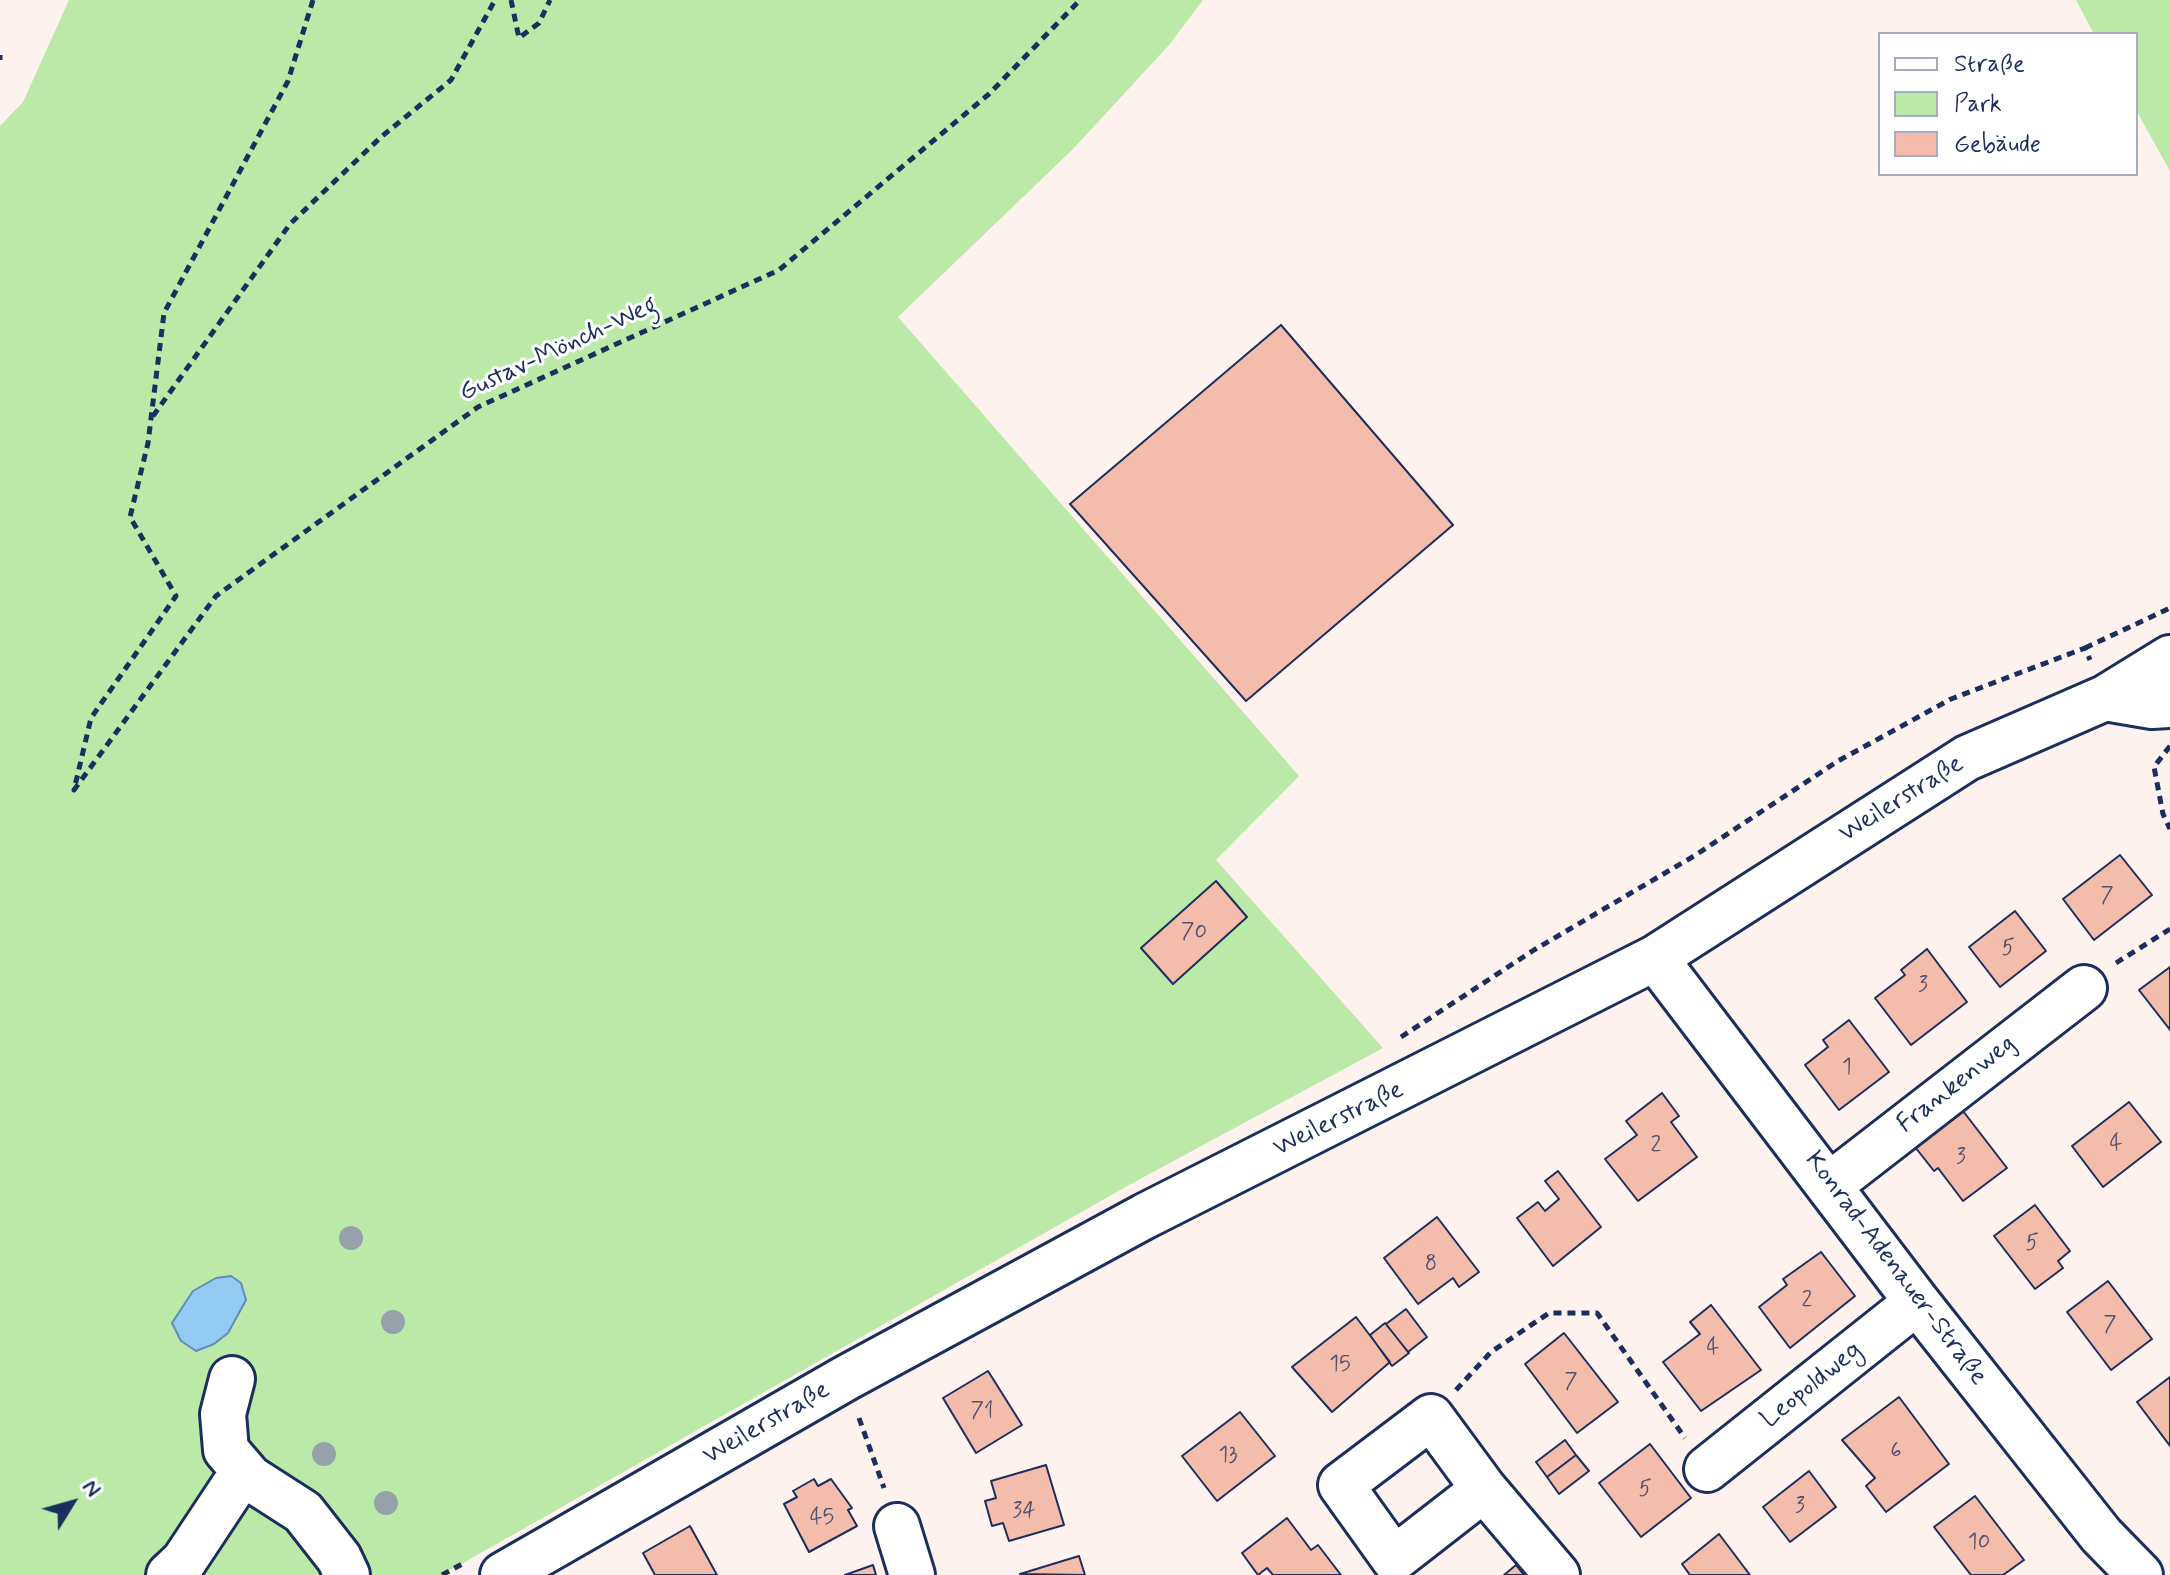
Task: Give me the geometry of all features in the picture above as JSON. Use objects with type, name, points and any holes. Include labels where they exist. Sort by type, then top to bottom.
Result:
[{"type":"street","name":"Weilerstraße","points":[[503,1575],[846,1378],[1145,1216],[1655,958],[1967,758],[2105,698],[2170,658]]},
{"type":"street","points":[[2105,698],[2152,706],[2170,705]]},
{"type":"street","name":"Konrad-Adenauer-Straße","points":[[1655,958],[1831,1184],[1917,1302],[2101,1535],[2140,1575]]},
{"type":"street","name":"Frankenweg","points":[[1831,1184],[2084,988]]},
{"type":"street","name":"Leopoldweg","points":[[1707,1469],[1917,1302]]},
{"type":"street","points":[[232,1379],[223,1414],[226,1450],[250,1478],[303,1512],[339,1558],[347,1575]]},
{"type":"street","points":[[1484,1489],[1394,1559],[1341,1485],[1431,1417],[1484,1489],[1557,1575]]},
{"type":"street","points":[[169,1575],[184,1561],[233,1487],[250,1478]]},
{"type":"street","points":[[897,1526],[912,1575]]},
{"type":"path","points":[[152,416],[164,313],[288,81],[313,0]]},
{"type":"path","points":[[152,416],[290,224],[381,137],[451,80],[495,0]]},
{"type":"path","points":[[511,0],[519,38],[539,23],[550,0]]},
{"type":"path","name":"Gustav-Mönch-Weg","points":[[152,416],[130,517],[176,596],[91,718],[74,790],[216,596],[478,407],[779,270],[989,94],[1080,0]]},
{"type":"path","points":[[1441,1013],[1534,950],[1694,856],[1838,761],[1951,699],[2085,648],[2170,608]]},
{"type":"path","points":[[2085,648],[2105,698]]},
{"type":"path","points":[[2170,746],[2154,767],[2163,814],[2170,829]]},
{"type":"path","points":[[2084,988],[2131,951],[2170,929]]},
{"type":"path","points":[[1431,1417],[1491,1352],[1549,1313],[1597,1313],[1707,1469]]},
{"type":"path","points":[[846,1378],[897,1526]]},
{"type":"green space","points":[[69,0],[1203,0],[1169,45],[1073,149],[898,317],[1299,776],[1216,860],[1383,1048],[1129,1185],[442,1575],[0,1575],[0,126],[23,102]]},
{"type":"green space","points":[[2076,0],[2170,0],[2170,171],[2138,114],[2138,32],[2093,32]]},
{"type":"water","points":[[231,1276],[241,1283],[246,1300],[228,1333],[214,1344],[196,1351],[181,1341],[172,1323],[193,1291],[216,1278]]},
{"type":"building","points":[[1281,325],[1453,525],[1246,701],[1070,504]]},
{"type":"building","points":[[2120,855],[2152,895],[2094,940],[2063,899]]},
{"type":"building","points":[[1216,881],[1247,917],[1173,984],[1141,948]]},
{"type":"building","points":[[2015,911],[2046,951],[2000,987],[1969,947]]},
{"type":"building","points":[[1927,949],[1967,1002],[1911,1045],[1875,998],[1905,975],[1901,970]]},
{"type":"building","points":[[2170,967],[2170,1030],[2139,990]]},
{"type":"building","points":[[1849,1020],[1889,1072],[1839,1110],[1805,1065],[1828,1047],[1823,1040]]},
{"type":"building","points":[[1662,1093],[1679,1116],[1671,1122],[1697,1157],[1638,1201],[1605,1159],[1637,1135],[1626,1121]]},
{"type":"building","points":[[2129,1102],[2161,1142],[2103,1187],[2072,1146]]},
{"type":"building","points":[[1963,1111],[2007,1168],[1963,1201],[1938,1168],[1934,1171],[1915,1147]]},
{"type":"building","points":[[1558,1171],[1601,1227],[1553,1266],[1517,1218],[1538,1202],[1545,1211],[1559,1199],[1545,1181]]},
{"type":"building","points":[[2035,1205],[2070,1251],[2058,1261],[2063,1268],[2035,1289],[1994,1236]]},
{"type":"building","points":[[1437,1217],[1479,1272],[1459,1287],[1453,1278],[1418,1304],[1384,1258]]},
{"type":"building","points":[[1821,1252],[1855,1296],[1790,1348],[1759,1307],[1787,1285],[1783,1279]]},
{"type":"building","points":[[2108,1281],[2152,1339],[2111,1370],[2067,1312]]},
{"type":"building","points":[[1711,1305],[1761,1370],[1701,1411],[1663,1362],[1700,1334],[1690,1322]]},
{"type":"building","points":[[1406,1309],[1427,1337],[1408,1352],[1386,1324]]},
{"type":"building","points":[[1356,1317],[1390,1362],[1332,1412],[1292,1367]]},
{"type":"building","points":[[1385,1323],[1409,1353],[1392,1366],[1370,1335]]},
{"type":"building","points":[[1564,1333],[1618,1402],[1577,1433],[1525,1364]]},
{"type":"building","points":[[988,1371],[1022,1425],[976,1453],[943,1398]]},
{"type":"building","points":[[2170,1377],[2170,1446],[2137,1402]]},
{"type":"building","points":[[1899,1397],[1949,1464],[1886,1512],[1866,1486],[1875,1478],[1842,1440]]},
{"type":"building","points":[[1240,1412],[1275,1456],[1217,1501],[1182,1456]]},
{"type":"building","points":[[1565,1440],[1576,1455],[1547,1477],[1536,1462]]},
{"type":"building","points":[[1650,1444],[1691,1498],[1641,1537],[1599,1483]]},
{"type":"building","points":[[1576,1455],[1589,1471],[1559,1494],[1547,1477]]},
{"type":"building","points":[[1046,1465],[1064,1525],[1009,1541],[1003,1523],[992,1526],[985,1501],[996,1498],[991,1481]]},
{"type":"building","points":[[1809,1471],[1836,1507],[1790,1542],[1763,1507]]},
{"type":"building","points":[[814,1479],[818,1486],[831,1479],[852,1508],[848,1510],[857,1526],[809,1552],[784,1504],[797,1497],[793,1491]]},
{"type":"building","points":[[1975,1496],[2024,1560],[2003,1575],[1971,1575],[1934,1527]]},
{"type":"building","points":[[1287,1518],[1311,1550],[1318,1545],[1341,1575],[1273,1575],[1267,1568],[1258,1575],[1242,1553]]},
{"type":"building","points":[[690,1526],[717,1575],[655,1575],[643,1553]]},
{"type":"building","points":[[1719,1534],[1750,1575],[1690,1575],[1682,1564]]},
{"type":"building","points":[[1079,1556],[1085,1575],[1020,1574]]},
{"type":"building","points":[[873,1565],[876,1575],[845,1575]]},
{"type":"building","points":[[1516,1565],[1524,1575],[1504,1575]]}]
